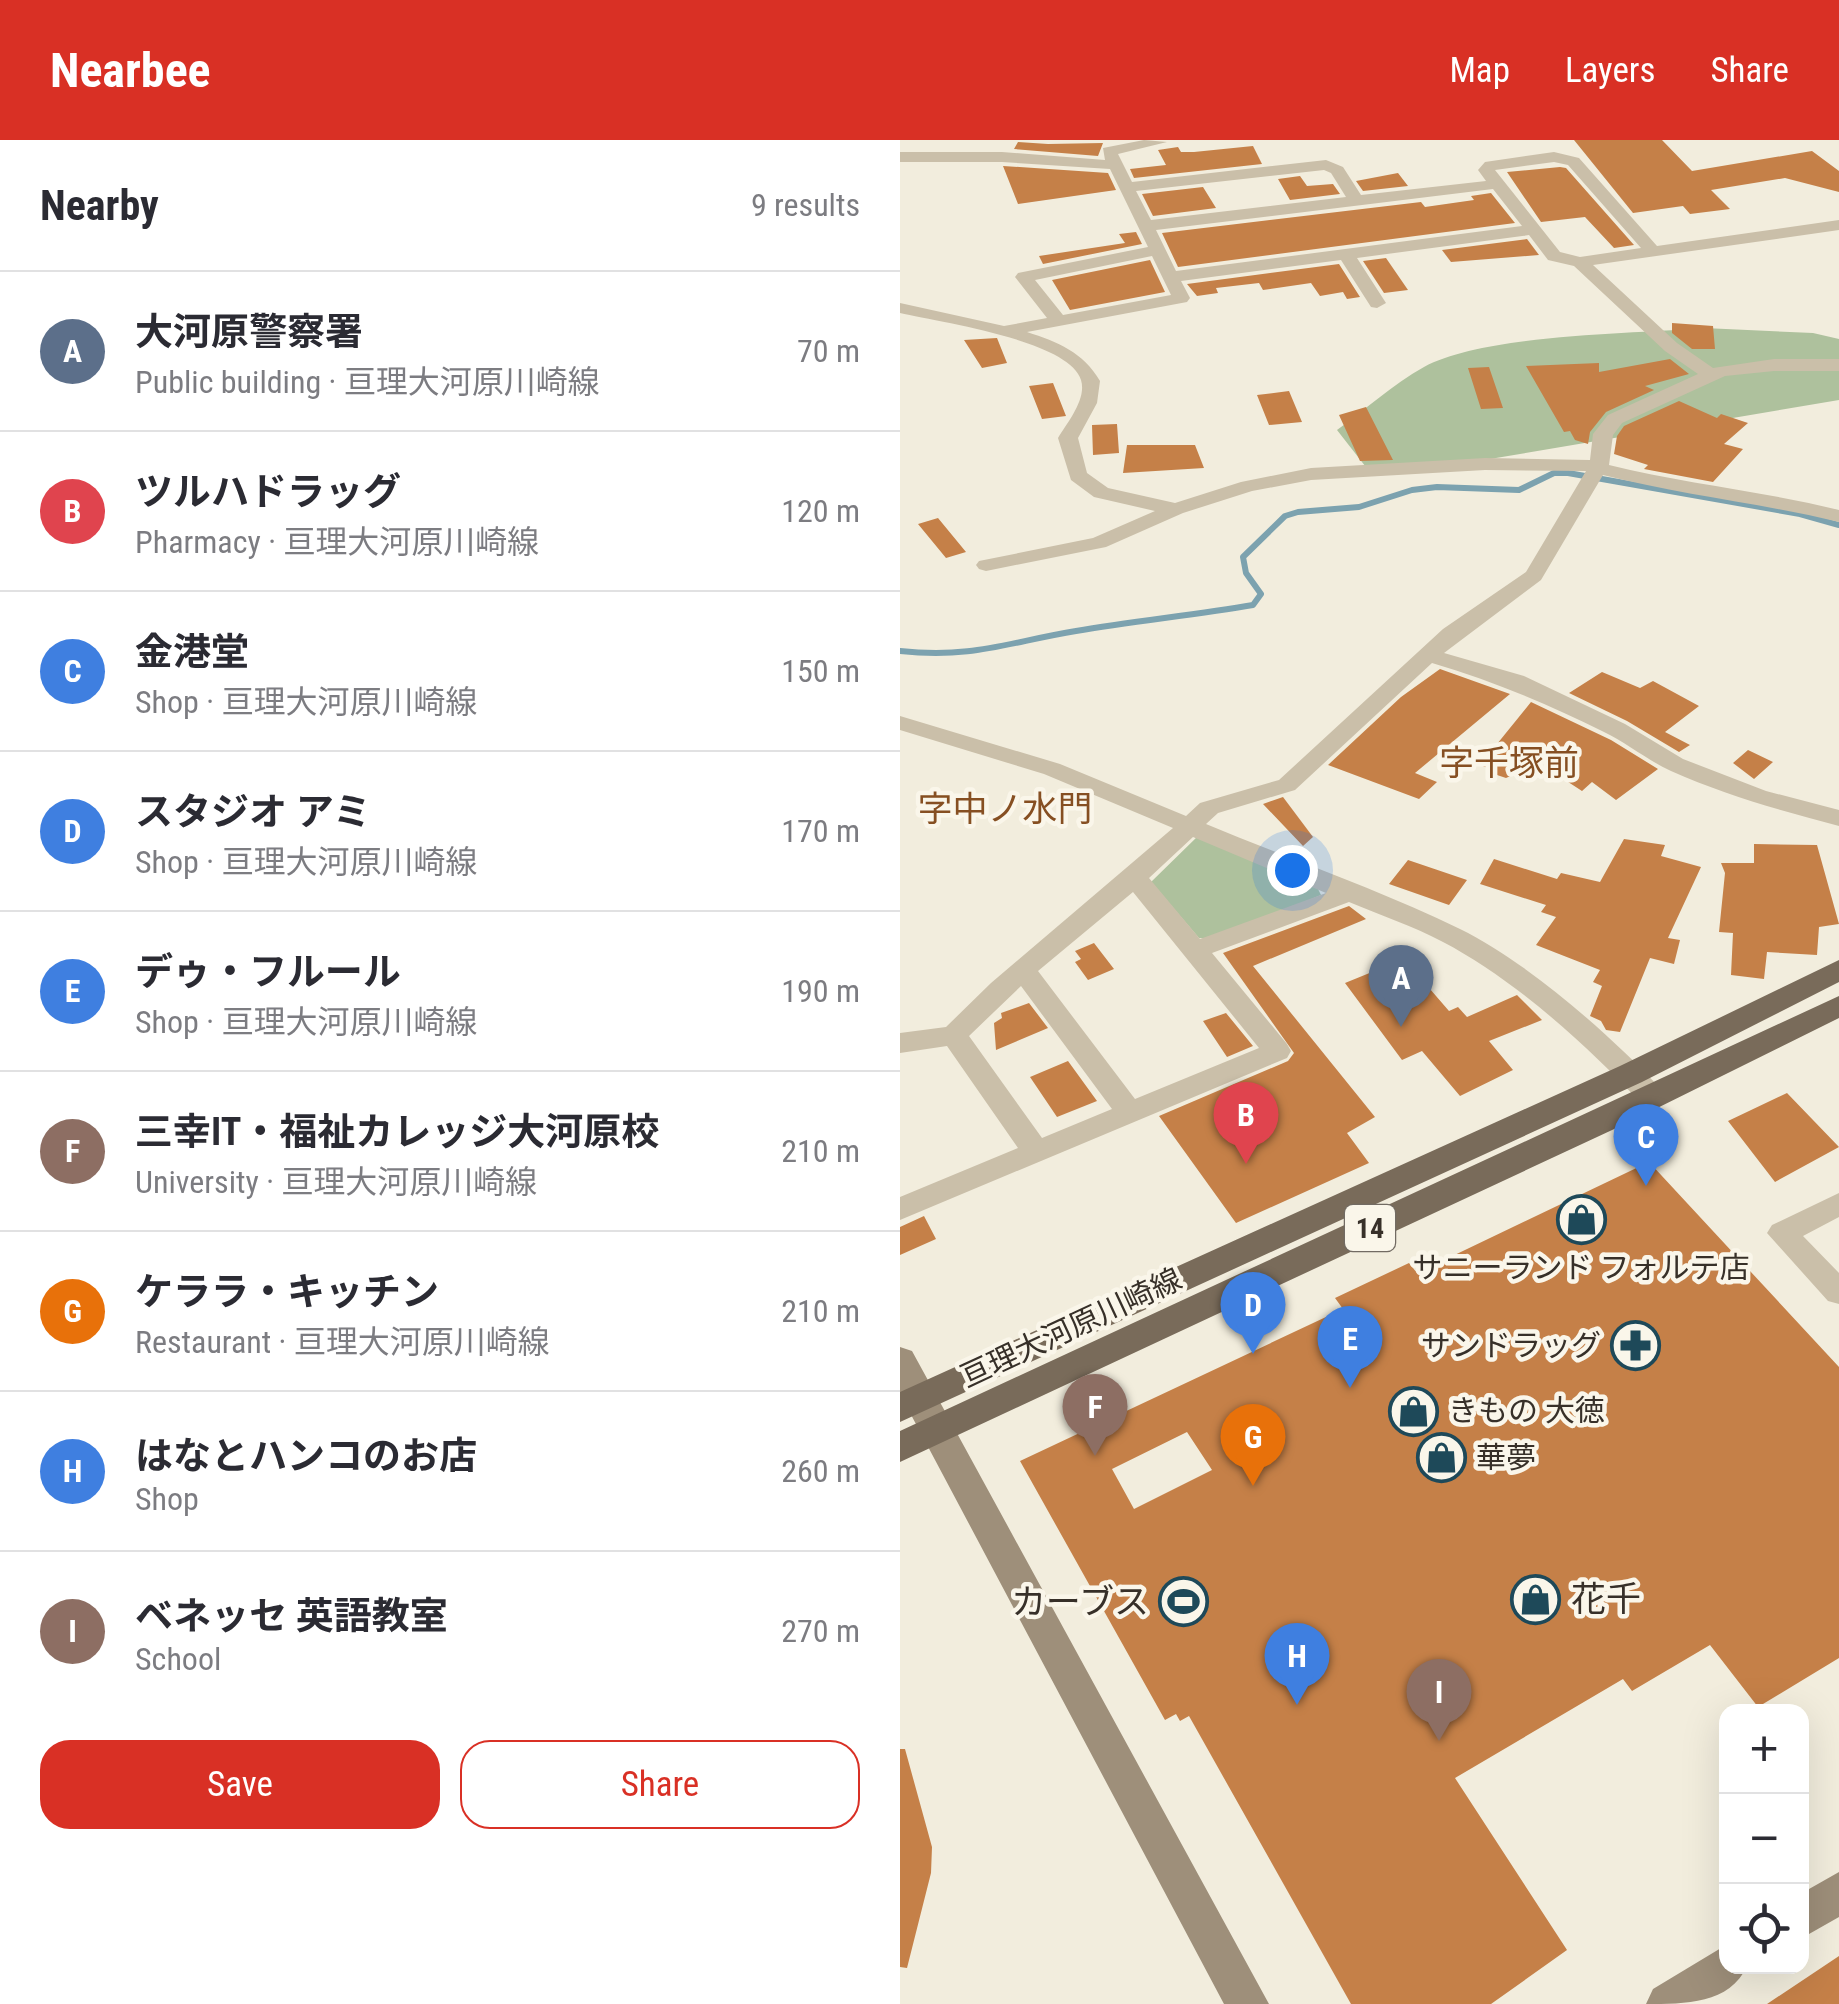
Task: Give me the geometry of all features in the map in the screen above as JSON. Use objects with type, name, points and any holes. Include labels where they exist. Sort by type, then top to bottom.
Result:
[{"type":"main road","name":"亘理大河原川崎線","points":[[1641,1086],[1839,970]]},
{"type":"main road","name":"亘理大河原川崎線","points":[[900,1447],[920,1412],[1641,1086],[1839,1006]]},
{"type":"street","points":[[1002,331],[1181,298],[1109,151],[1159,142]]},
{"type":"street","points":[[900,157],[1002,156],[1116,166]]},
{"type":"street","points":[[1653,252],[1574,160],[1554,157],[1491,165],[1486,170],[1554,256],[1580,262],[1653,252],[1839,226]]},
{"type":"street","points":[[1126,186],[1326,165],[1337,170],[1357,200]]},
{"type":"street","points":[[1146,226],[1497,184]]},
{"type":"street","points":[[1171,277],[1533,230]]},
{"type":"street","points":[[1059,321],[1024,278],[1158,250]]},
{"type":"street","points":[[1346,254],[1377,302]]},
{"type":"street","points":[[1580,262],[1671,347],[1710,375]]},
{"type":"street","points":[[900,308],[1002,331],[1063,353],[1084,366],[1091,382],[1090,394],[1068,438],[1078,476],[1101,493],[1176,509]]},
{"type":"street","points":[[900,1042],[954,1035],[1209,808],[1287,786],[1451,634],[1534,576],[1593,475],[1604,434],[1615,419],[1710,375],[1774,364],[1839,365]]},
{"type":"street","points":[[986,565],[1099,543],[1176,509],[1248,486],[1311,474],[1484,464],[1779,501],[1839,516]]},
{"type":"street","points":[[1428,655],[1516,682],[1617,729],[1675,764],[1744,791],[1839,818]]},
{"type":"street","points":[[900,724],[1052,769],[1454,936],[1546,1000],[1641,1086]]},
{"type":"street","points":[[900,1209],[1276,1051],[1135,877]]},
{"type":"street","points":[[1194,950],[1347,894]]},
{"type":"street","points":[[1023,970],[1130,1112]]},
{"type":"street","points":[[954,1035],[1036,1151]]},
{"type":"street","points":[[1839,1204],[1782,1233],[1839,1292]]},
{"type":"street","points":[[900,1361],[920,1412],[1247,2004]]},
{"type":"street","points":[[1809,1912],[1839,1893]]},
{"type":"street","points":[[1668,2004],[1719,1971]]},
{"type":"green space","points":[[1704,328],[1813,333],[1839,339],[1839,400],[1478,461],[1369,471],[1337,430],[1413,374],[1451,356],[1520,342]]},
{"type":"green space","points":[[1198,836],[1317,887],[1321,895],[1214,939],[1199,938],[1151,882]]},
{"type":"building","points":[[1574,140],[1662,140],[1692,171],[1812,151],[1839,171],[1839,192],[1785,178],[1711,190],[1730,209],[1690,214],[1683,206],[1633,213]]},
{"type":"building","points":[[1018,142],[1103,143],[1098,156],[1014,149]]},
{"type":"building","points":[[1253,146],[1262,164],[1134,178],[1130,169],[1166,165],[1158,150],[1178,147],[1181,152],[1194,152]]},
{"type":"building","points":[[1003,166],[1108,173],[1116,190],[1018,204]]},
{"type":"building","points":[[1566,168],[1634,245],[1614,248],[1585,217],[1541,222],[1507,172]]},
{"type":"building","points":[[1398,173],[1408,186],[1363,191],[1356,181]]},
{"type":"building","points":[[1300,176],[1307,186],[1333,184],[1340,194],[1290,200],[1278,179]]},
{"type":"building","points":[[1203,187],[1216,208],[1153,216],[1142,194]]},
{"type":"building","points":[[1491,193],[1515,223],[1178,267],[1162,233],[1421,202],[1425,207],[1474,200],[1471,196]]},
{"type":"building","points":[[1136,232],[1142,244],[1043,264],[1039,256],[1125,243],[1119,234]]},
{"type":"building","points":[[1527,239],[1539,255],[1451,262],[1442,250]]},
{"type":"building","points":[[1386,258],[1408,290],[1384,293],[1363,261]]},
{"type":"building","points":[[1150,260],[1165,292],[1070,310],[1052,280]]},
{"type":"building","points":[[1339,264],[1360,297],[1347,299],[1343,292],[1320,296],[1311,283],[1263,290],[1259,283],[1216,288],[1218,293],[1197,296],[1187,284]]},
{"type":"building","points":[[1672,323],[1713,326],[1715,349],[1692,349],[1672,333]]},
{"type":"building","points":[[997,338],[1007,363],[982,368],[964,340]]},
{"type":"building","points":[[1670,359],[1689,374],[1645,386],[1654,390],[1606,412],[1590,432],[1588,444],[1575,440],[1570,431],[1564,432],[1526,366],[1599,363],[1599,372]]},
{"type":"building","points":[[1489,367],[1503,408],[1481,409],[1468,368]]},
{"type":"building","points":[[1053,383],[1066,416],[1042,419],[1029,386]]},
{"type":"building","points":[[1289,391],[1302,422],[1269,425],[1257,395]]},
{"type":"building","points":[[1679,401],[1717,418],[1721,414],[1748,423],[1724,444],[1743,449],[1713,482],[1644,469],[1648,465],[1614,454],[1617,436],[1624,426]]},
{"type":"building","points":[[1366,407],[1393,460],[1360,461],[1339,415]]},
{"type":"building","points":[[1117,424],[1119,453],[1093,455],[1092,425]]},
{"type":"building","points":[[1127,445],[1195,445],[1204,468],[1123,473]]},
{"type":"building","points":[[938,518],[966,552],[946,558],[918,524]]},
{"type":"building","points":[[1440,669],[1510,694],[1415,773],[1437,782],[1419,799],[1328,765],[1401,697]]},
{"type":"building","points":[[1602,672],[1640,688],[1653,681],[1699,706],[1665,732],[1690,745],[1679,752],[1569,693]]},
{"type":"building","points":[[1531,702],[1611,740],[1658,769],[1616,800],[1592,782],[1582,791],[1562,778],[1579,766],[1535,743],[1515,774],[1506,778],[1488,772],[1488,768],[1480,765]]},
{"type":"building","points":[[1748,750],[1773,762],[1754,779],[1733,763]]},
{"type":"building","points":[[1283,797],[1313,837],[1303,846],[1263,804]]},
{"type":"building","points":[[1624,839],[1665,845],[1661,856],[1701,867],[1668,938],[1680,940],[1674,964],[1650,958],[1620,1032],[1606,1030],[1601,1021],[1590,1016],[1602,986],[1593,982],[1600,970],[1536,945],[1556,917],[1541,912],[1546,905],[1480,884],[1494,859],[1557,879],[1561,873],[1600,882]]},
{"type":"building","points":[[1754,844],[1817,845],[1839,924],[1819,927],[1817,955],[1767,952],[1764,979],[1731,975],[1733,933],[1719,932],[1725,873],[1721,863],[1754,863]]},
{"type":"building","points":[[1408,860],[1467,880],[1449,905],[1389,884]]},
{"type":"building","points":[[1349,906],[1366,919],[1253,966],[1375,1117],[1347,1133],[1369,1163],[1236,1223],[1159,1116],[1288,1061],[1294,1053],[1223,953]]},
{"type":"building","points":[[1094,943],[1114,969],[1088,980],[1075,962],[1081,959],[1075,951]]},
{"type":"building","points":[[1404,959],[1449,1011],[1458,1007],[1467,1017],[1517,995],[1542,1020],[1489,1041],[1513,1070],[1460,1096],[1422,1051],[1402,1060],[1345,983]]},
{"type":"building","points":[[1029,1003],[1048,1028],[996,1050],[994,1023],[1002,1018],[1001,1013]]},
{"type":"building","points":[[1226,1013],[1253,1046],[1227,1057],[1203,1021]]},
{"type":"building","points":[[1068,1061],[1097,1101],[1057,1117],[1030,1077]]},
{"type":"building","points":[[1787,1093],[1839,1147],[1775,1182],[1728,1121]]},
{"type":"building","points":[[1649,1162],[1839,1367],[1839,1658],[1763,1704],[1756,1704],[1710,1645],[1632,1691],[1623,1679],[1455,1778],[1567,1950],[1491,2004],[1351,2004],[1189,1716],[1180,1721],[1176,1714],[1165,1720],[1020,1461],[1343,1309],[1335,1298],[1409,1263],[1417,1273]],"holes":[[[1187,1432],[1212,1470],[1134,1509],[1112,1469]]]},
{"type":"building","points":[[924,1216],[936,1239],[900,1255],[900,1227]]},
{"type":"building","points":[[900,1749],[905,1749],[932,1847],[931,1873],[907,1968],[900,1967]]},
{"type":"building","points":[[1839,1956],[1839,2004],[1767,2004]]},
{"type":"waterway","points":[[900,651],[970,651],[1253,605],[1261,594],[1246,573],[1243,557],[1285,516],[1359,507],[1412,490],[1519,490],[1554,473],[1568,473],[1800,514],[1839,525]]},
{"type":"place","name":"大河原警察署","points":[[1401,1027]]},
{"type":"place","name":"ツルハドラッグ","points":[[1246,1164]]},
{"type":"place","name":"金港堂","points":[[1646,1186]]},
{"type":"place","name":"サニーランド フォルテ店","points":[[1581,1219]]},
{"type":"place","name":"サンドラッグ","points":[[1636,1346]]},
{"type":"place","name":"スタジオ アミ","points":[[1253,1354]]},
{"type":"place","name":"デゥ・フルール","points":[[1350,1388]]},
{"type":"place","name":"きもの 大徳","points":[[1413,1411]]},
{"type":"place","name":"三幸IT・福祉カレッジ大河原校","points":[[1095,1456]]},
{"type":"place","name":"華夢","points":[[1441,1458]]},
{"type":"place","name":"ケララ・キッチン","points":[[1253,1486]]},
{"type":"place","name":"花千","points":[[1536,1599]]},
{"type":"place","name":"カーブス","points":[[1184,1602]]},
{"type":"place","name":"はなとハンコのお店","points":[[1297,1705]]},
{"type":"place","name":"ベネッセ 英語教室","points":[[1439,1741]]},
{"type":"district","name":"字千塚前","points":[[1509,763]]},
{"type":"district","name":"字中ノ水門","points":[[1005,809]]}]
